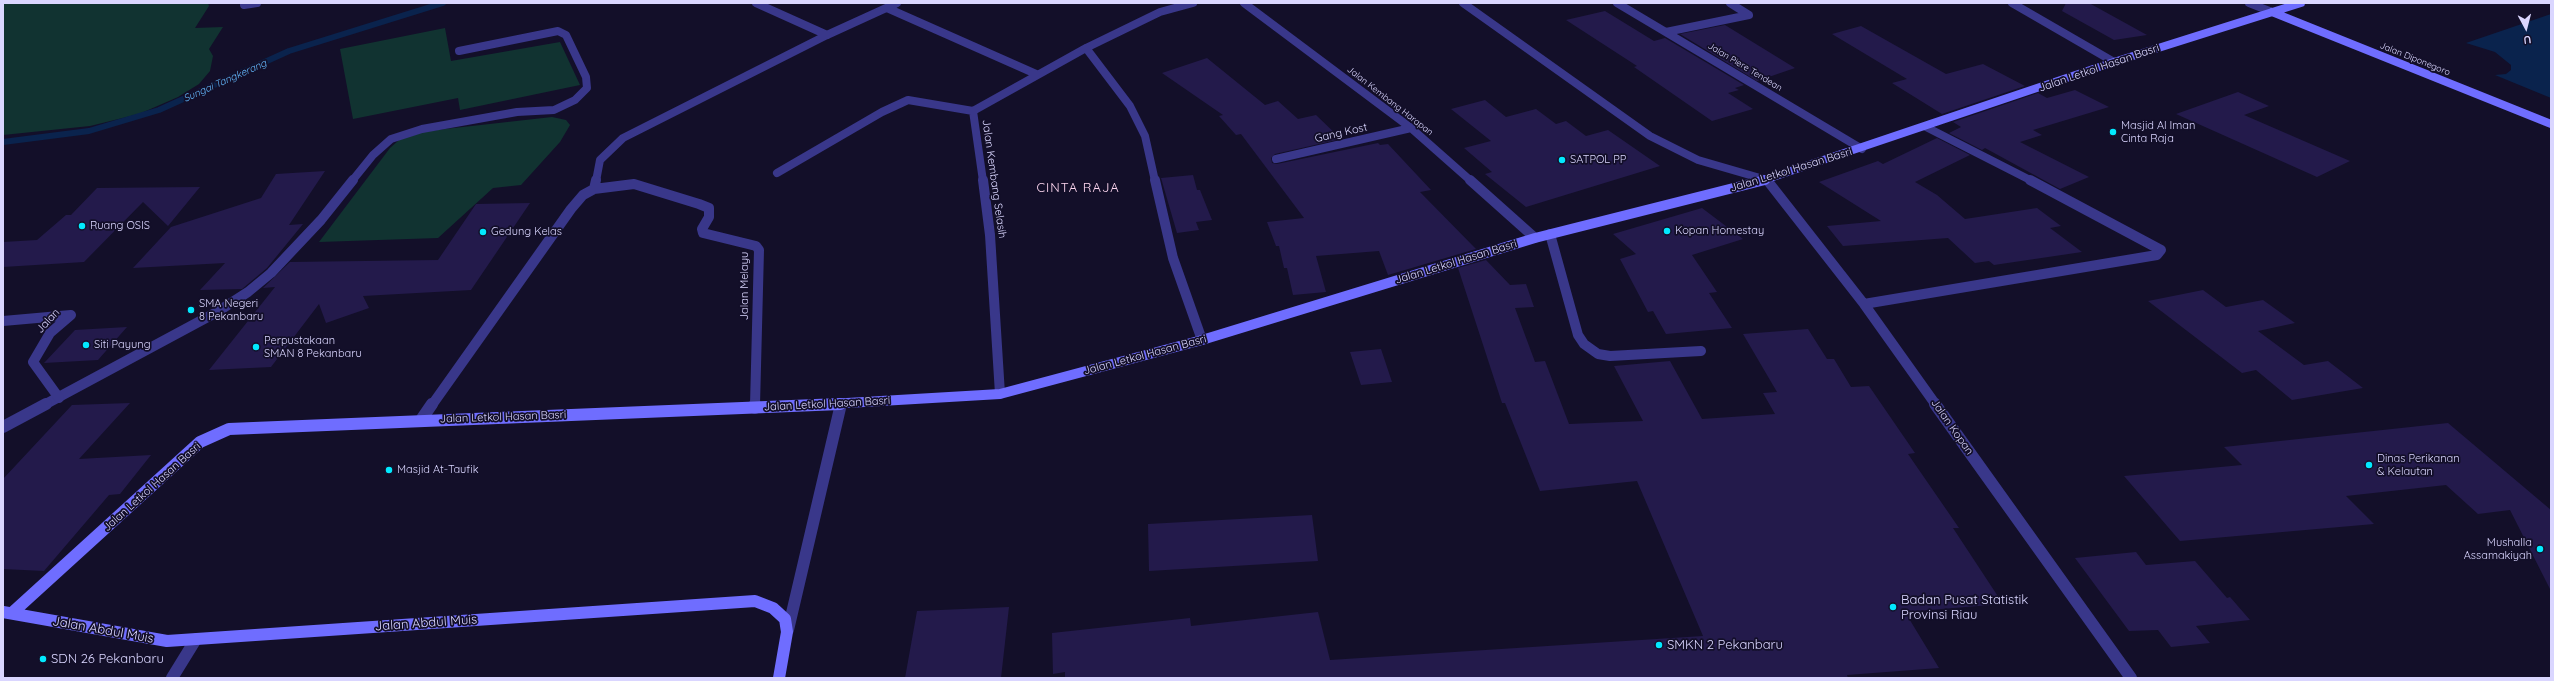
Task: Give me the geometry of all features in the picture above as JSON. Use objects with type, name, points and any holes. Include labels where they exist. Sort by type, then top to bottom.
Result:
[{"type":"street","points":[[244,5],[257,3]]},
{"type":"street","points":[[756,3],[827,35]]},
{"type":"street","points":[[421,420],[571,208],[583,195],[594,189],[600,160],[623,138],[827,35],[897,3]]},
{"type":"street","points":[[973,111],[1036,74],[1086,48],[1160,12],[1193,3]]},
{"type":"street","name":"Jalan Kembang Harapan","points":[[1244,3],[1411,128],[1535,238]]},
{"type":"street","points":[[1463,3],[1650,136],[1698,160],[1767,180]]},
{"type":"street","name":"Jalan Piere Tendean","points":[[1617,3],[1862,149]]},
{"type":"street","points":[[1666,32],[1750,15],[1730,3]]},
{"type":"street","points":[[2012,3],[2114,62]]},
{"type":"street","points":[[2249,3],[2272,12]]},
{"type":"street","name":"Jalan Letkol Hasan Basri","points":[[8,613],[200,442],[229,430],[421,420],[841,404],[1000,394],[1202,340],[1535,238],[1767,180],[1862,149],[2114,62],[2301,3]]},
{"type":"street","points":[[887,8],[1036,74]]},
{"type":"street","name":"Jalan Diponegoro","points":[[2272,12],[2551,124]]},
{"type":"street","points":[[3,426],[59,398],[217,312],[248,292],[272,273],[321,220],[373,155],[391,139],[422,129],[517,112],[554,110],[575,100],[587,88],[586,77],[566,35],[558,31],[459,51]]},
{"type":"street","points":[[1086,48],[1130,106],[1146,136],[1173,258],[1202,340]]},
{"type":"street","name":"Jalan Kembang Selasih","points":[[777,172],[882,112],[908,100],[973,111],[990,235],[1000,394]]},
{"type":"street","points":[[1864,304],[2157,255],[2161,250],[2154,244],[1926,127]]},
{"type":"street","name":"Gang Kost","points":[[1276,159],[1411,128]]},
{"type":"street","name":"Jalan Kopan","points":[[1767,180],[1864,304],[2131,678]]},
{"type":"street","name":"Jalan Melayu","points":[[594,189],[634,184],[700,204],[709,208],[710,217],[702,229],[703,233],[756,246],[758,250],[755,408]]},
{"type":"street","points":[[1550,234],[1578,335],[1584,344],[1598,354],[1610,356],[1701,351]]},
{"type":"street","name":"Jalan","points":[[3,321],[71,315],[50,333],[33,362],[59,398]]},
{"type":"street","points":[[779,678],[787,632],[841,404]]},
{"type":"street","name":"Jalan Abdul Muis","points":[[8,613],[168,641],[728,601],[755,601],[773,608],[785,619],[787,632]]},
{"type":"street","points":[[172,678],[196,639]]},
{"type":"green space","points":[[3,3],[208,3],[209,6],[195,28],[223,27],[209,49],[213,56],[210,71],[199,84],[178,97],[139,114],[90,126],[3,135]]},
{"type":"green space","points":[[445,28],[451,61],[560,42],[580,85],[460,110],[458,98],[353,119],[340,49]]},
{"type":"green space","points":[[552,117],[566,120],[570,125],[560,142],[521,185],[493,188],[438,238],[319,242],[390,148],[399,140],[416,133]]},
{"type":"water","points":[[2551,14],[2551,98],[2495,75],[2506,74],[2511,70],[2511,65],[2495,52],[2466,43]]},
{"type":"building","points":[[2066,3],[2089,3],[2147,35],[2114,40],[2062,11]]},
{"type":"building","points":[[1605,11],[1654,41],[1665,38],[1744,85],[1735,88],[1739,90],[1728,93],[1753,109],[1712,121],[1634,67],[1637,66],[1566,20]]},
{"type":"building","points":[[1725,25],[1795,68],[1757,81],[1680,34]]},
{"type":"building","points":[[1861,26],[1946,74],[1983,64],[2025,86],[1942,114],[1892,83],[1907,79],[1832,34]]},
{"type":"building","points":[[1207,58],[1265,105],[1278,101],[1298,119],[1316,115],[1341,139],[1275,154],[1271,158],[1272,163],[1277,164],[1378,143],[1380,145],[1388,144],[1431,190],[1420,192],[1476,249],[1388,275],[1379,251],[1316,256],[1326,292],[1293,295],[1287,268],[1284,268],[1279,246],[1276,246],[1267,222],[1304,218],[1241,134],[1236,135],[1219,116],[1223,115],[1162,73]]},
{"type":"building","points":[[2075,90],[2109,107],[2033,130],[2042,135],[2020,142],[2089,177],[2060,189],[1985,148],[1982,150],[1949,133],[1961,127],[1953,122],[2038,93],[2047,98]]},
{"type":"building","points":[[2238,92],[2269,106],[2244,115],[2350,161],[2317,177],[2176,114]]},
{"type":"building","points":[[1485,100],[1506,117],[1536,109],[1556,124],[1566,121],[1586,136],[1608,130],[1660,166],[1526,207],[1485,174],[1492,172],[1464,148],[1491,141],[1451,109]]},
{"type":"building","points":[[1937,138],[1970,155],[1915,182],[1937,195],[1965,219],[2037,208],[2061,226],[2050,228],[2082,252],[1994,265],[1989,261],[1975,263],[1948,238],[1843,246],[1827,226],[1881,221],[1819,182],[1878,161],[1883,164]]},
{"type":"building","points":[[325,171],[289,225],[303,224],[267,268],[242,289],[200,290],[225,263],[133,268],[171,227],[261,198],[276,174]]},
{"type":"building","points":[[1193,175],[1197,190],[1200,190],[1212,220],[1196,222],[1199,230],[1177,233],[1161,178]]},
{"type":"building","points":[[200,187],[168,226],[143,202],[84,262],[3,267],[3,242],[37,240],[66,215],[71,215],[97,188]]},
{"type":"building","name":"Gedung Kelas","points":[[530,203],[471,290],[363,296],[369,308],[326,323],[319,304],[271,367],[209,370],[275,287],[263,288],[290,262],[438,260],[476,204]]},
{"type":"building","points":[[1702,208],[1743,239],[1692,255],[1717,292],[1709,293],[1732,328],[1666,334],[1653,311],[1648,312],[1620,259],[1636,254],[1613,234]]},
{"type":"building","points":[[1486,260],[1510,285],[1526,284],[1534,307],[1515,308],[1535,362],[1545,361],[1569,424],[1643,421],[1614,366],[1670,361],[1702,419],[1775,414],[1763,393],[1777,392],[1743,334],[1808,329],[1827,359],[1834,359],[1851,387],[1869,386],[1915,453],[1908,454],[1959,528],[1953,528],[2003,604],[1905,612],[1939,668],[1847,675],[1848,678],[1065,678],[1065,672],[1053,674],[1052,633],[1190,618],[1191,626],[1318,612],[1330,660],[1703,636],[1637,481],[1540,491],[1505,403],[1502,403],[1458,268]]},
{"type":"building","points":[[2203,290],[2226,307],[2263,300],[2295,323],[2258,331],[2304,365],[2328,361],[2363,388],[2292,400],[2256,370],[2242,373],[2148,301]]},
{"type":"building","name":"Siti Payung","points":[[127,327],[98,360],[44,363],[75,330]]},
{"type":"building","points":[[1381,349],[1392,382],[1361,385],[1350,352]]},
{"type":"building","points":[[130,403],[79,459],[151,455],[120,494],[109,495],[44,571],[3,569],[3,479],[72,405]]},
{"type":"building","name":"Dinas Perikanan & Kelautan","points":[[2448,423],[2551,510],[2551,591],[2510,510],[2478,514],[2446,485],[2346,496],[2374,524],[2180,541],[2124,476],[2242,465],[2224,447]]},
{"type":"building","points":[[1312,515],[1318,561],[1149,571],[1148,524]]},
{"type":"building","points":[[2136,552],[2146,565],[2195,561],[2227,598],[2230,597],[2250,620],[2196,626],[2210,643],[2171,647],[2158,630],[2129,631],[2075,558]]},
{"type":"building","points":[[1009,607],[1001,678],[905,678],[917,611]]},
{"type":"waterway","name":"Sungai Tangkerang","points":[[3,142],[89,131],[159,110],[289,51],[443,3]]},
{"type":"place","name":"Masjid Al Iman Cinta Raja","points":[[2113,132]]},
{"type":"place","name":"SATPOL PP","points":[[1562,160]]},
{"type":"place","name":"Ruang OSIS","points":[[82,226]]},
{"type":"place","name":"Kopan Homestay","points":[[1667,231]]},
{"type":"place","name":"Gedung Kelas","points":[[483,232]]},
{"type":"place","name":"SMA Negeri 8 Pekanbaru","points":[[191,310]]},
{"type":"place","name":"Siti Payung","points":[[86,345]]},
{"type":"place","name":"Perpustakaan SMAN 8 Pekanbaru","points":[[256,347]]},
{"type":"place","name":"Dinas Perikanan & Kelautan","points":[[2369,465]]},
{"type":"place","name":"Masjid At-Taufik","points":[[389,470]]},
{"type":"place","name":"Mushalla Assamakiyah","points":[[2540,549]]},
{"type":"place","name":"Badan Pusat Statistik Provinsi Riau","points":[[1893,607]]},
{"type":"place","name":"SMKN 2 Pekanbaru","points":[[1659,645]]},
{"type":"place","name":"SDN 26 Pekanbaru","points":[[43,659]]},
{"type":"district","name":"CINTA RAJA","points":[[1078,188]]}]
